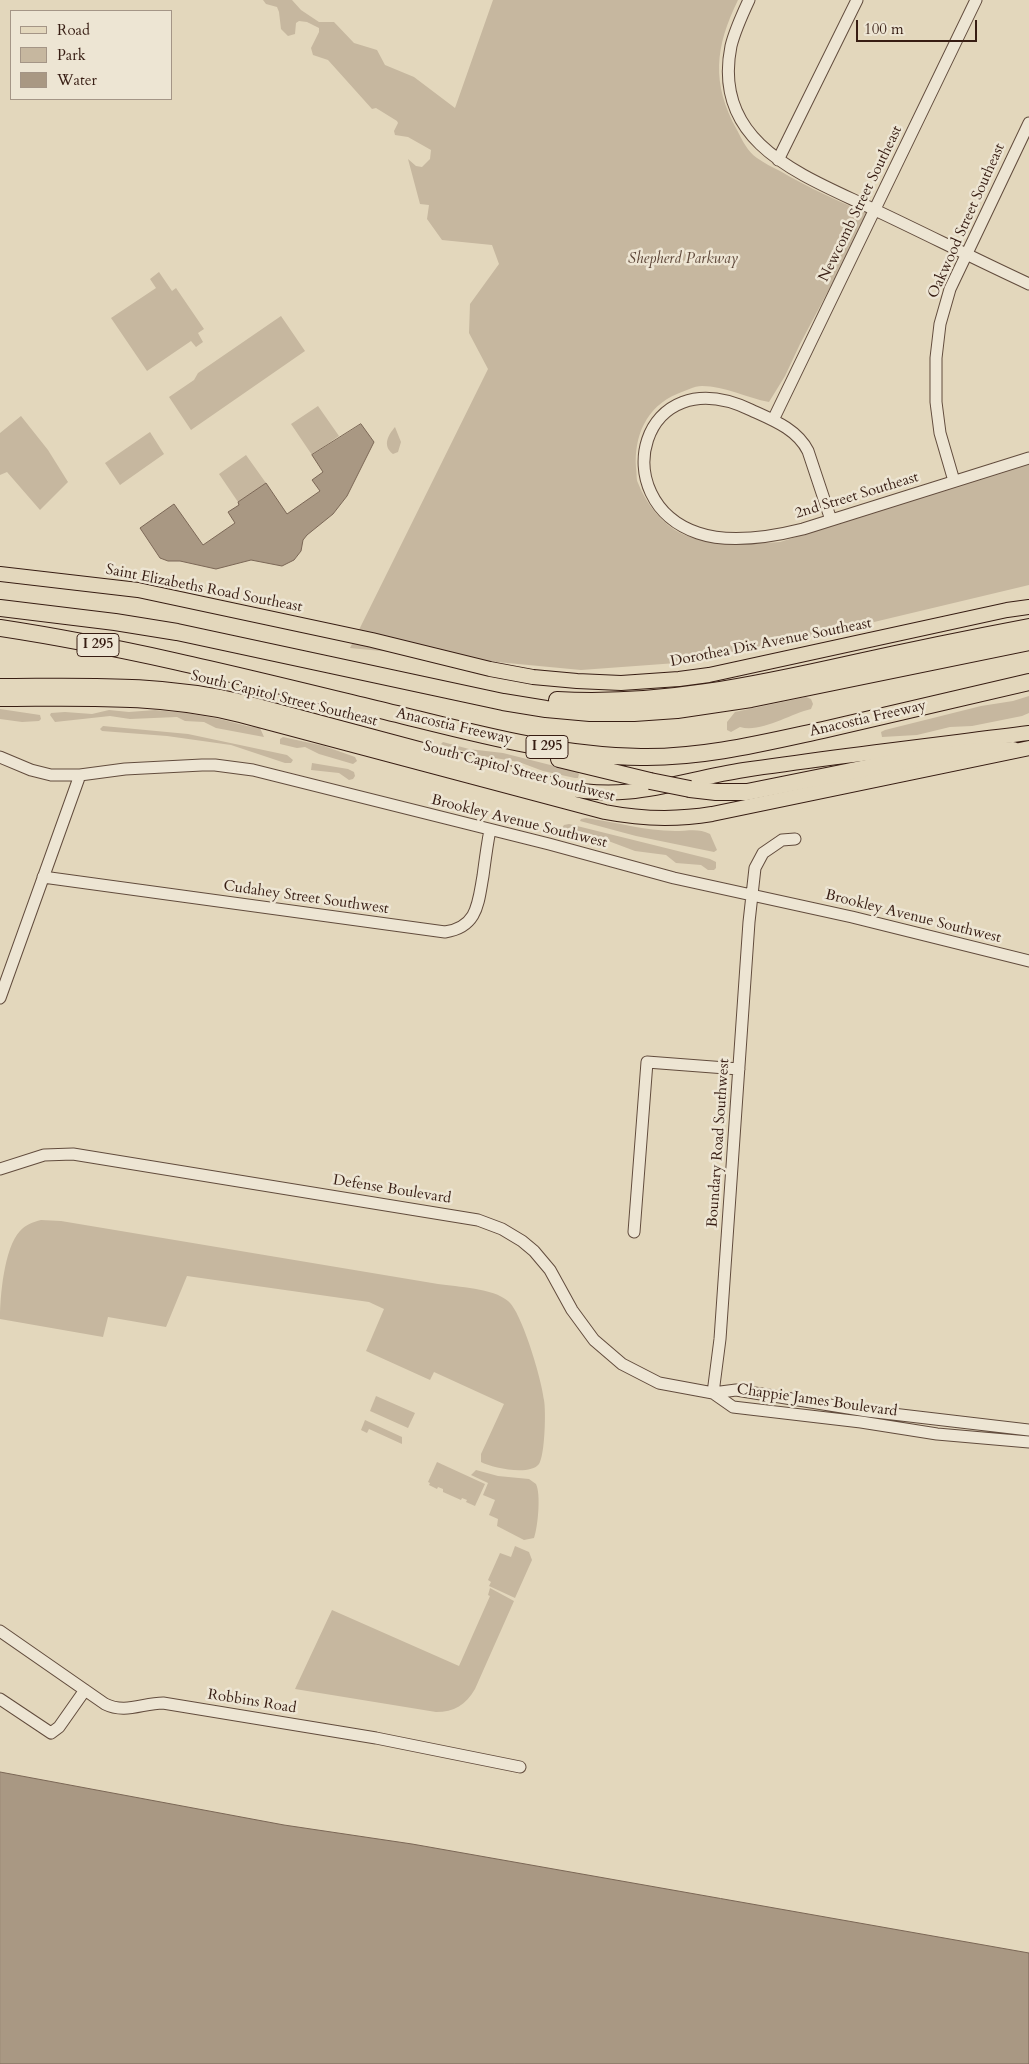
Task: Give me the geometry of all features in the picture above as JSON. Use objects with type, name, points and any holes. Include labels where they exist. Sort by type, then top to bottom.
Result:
[{"type":"highway","name":"I 295","points":[[0,608],[100,620],[176,632],[399,679],[441,690],[546,709],[604,713],[648,712],[751,699],[1029,642]]},
{"type":"highway","points":[[399,679],[533,698],[582,701],[645,700],[746,686],[1029,627]]},
{"type":"highway","name":"Anacostia Freeway","points":[[0,628],[99,646],[238,675],[518,742],[583,753],[642,758],[685,756],[737,748],[1029,682]]},
{"type":"highway","points":[[196,667],[238,682],[650,781],[716,792],[747,792],[886,764],[969,752],[1021,749]]},
{"type":"highway","points":[[987,692],[1029,688]]},
{"type":"main road","name":"Saint Elizabeths Road Southeast","points":[[0,574],[138,590],[342,633]]},
{"type":"main road","points":[[1007,610],[1029,602]]},
{"type":"main road","name":"Dorothea Dix Avenue Southeast","points":[[342,633],[511,674],[577,682],[628,682],[679,679],[723,672],[1007,610],[1029,607]]},
{"type":"main road","name":"South Capitol Street Southeast","points":[[0,686],[127,686],[199,693],[236,701],[561,787],[600,794],[632,792],[749,769],[1029,733]]},
{"type":"main road","name":"South Capitol Street Southwest","points":[[0,699],[140,699],[201,706],[605,812],[651,818],[712,814],[1021,749]]},
{"type":"street","points":[[748,0],[731,47],[729,65],[731,88],[737,110],[748,131],[764,150],[808,179],[1029,284]]},
{"type":"street","points":[[778,160],[857,0]]},
{"type":"street","name":"Newcomb Street Southeast","points":[[773,420],[976,0]]},
{"type":"street","name":"Oakwood Street Southeast","points":[[954,481],[940,433],[936,402],[936,358],[944,306],[966,254],[1029,123]]},
{"type":"street","name":"2nd Street Southeast","points":[[773,420],[739,404],[709,397],[693,398],[678,404],[659,420],[650,433],[645,449],[646,480],[652,495],[661,508],[678,523],[690,530],[719,537],[752,537],[786,533],[1029,458]]},
{"type":"street","points":[[773,420],[793,432],[805,445],[832,520]]},
{"type":"street","name":"Brookley Avenue Southwest","points":[[0,757],[31,770],[52,775],[80,775],[125,769],[202,765],[253,770],[674,878],[1029,961]]},
{"type":"street","points":[[0,998],[80,775]]},
{"type":"street","name":"Cudahey Street Southwest","points":[[43,877],[445,932],[459,929],[466,924],[477,908],[490,830]]},
{"type":"street","name":"Boundary Road Southwest","points":[[713,1393],[720,1339],[749,922],[755,868],[763,853],[782,840],[795,839]]},
{"type":"street","points":[[634,1232],[647,1062],[739,1069]]},
{"type":"street","name":"Defense Boulevard","points":[[0,1169],[44,1155],[73,1154],[485,1222],[522,1241],[540,1257],[550,1270],[582,1325],[594,1340],[614,1359],[640,1375],[659,1383],[713,1393]]},
{"type":"street","name":"Chappie James Boulevard","points":[[713,1393],[736,1390],[867,1411],[1029,1430]]},
{"type":"street","name":"Chappie James Boulevard","points":[[713,1393],[733,1407],[861,1422],[937,1434],[1029,1442]]},
{"type":"street","name":"Robbins Road","points":[[0,1631],[85,1690],[110,1706],[121,1709],[163,1703],[376,1738],[520,1768]]},
{"type":"street","points":[[0,1699],[51,1733],[61,1726],[85,1690]]},
{"type":"green space","name":"Shepherd Parkway","points":[[263,0],[292,0],[301,10],[319,22],[334,22],[354,43],[377,50],[385,65],[414,77],[455,108],[493,0],[738,0],[724,34],[719,65],[723,96],[743,142],[754,155],[765,163],[813,189],[869,214],[785,376],[769,402],[728,390],[702,386],[677,394],[666,400],[650,415],[640,434],[637,445],[636,468],[637,480],[641,490],[653,510],[663,521],[686,535],[698,539],[726,543],[780,542],[1029,464],[1029,585],[761,649],[690,662],[581,670],[350,648],[488,369],[469,333],[470,304],[499,264],[492,245],[442,240],[427,219],[429,205],[420,204],[408,159],[416,166],[422,167],[430,159],[431,150],[408,137],[395,135],[394,131],[398,123],[397,121],[376,108],[372,109],[328,60],[313,55],[311,48],[319,28],[307,22],[299,21],[296,23],[295,34],[288,36],[281,29],[277,7],[266,4]]},
{"type":"green space","points":[[159,272],[172,291],[176,288],[204,329],[198,333],[203,342],[196,347],[191,341],[147,371],[111,318],[156,288],[150,279]]},
{"type":"green space","points":[[281,316],[305,351],[191,430],[169,397],[194,380],[198,373]]},
{"type":"green space","points":[[318,406],[339,436],[312,455],[291,424]]},
{"type":"green space","points":[[21,416],[48,450],[68,482],[40,510],[7,472],[0,475],[0,433]]},
{"type":"green space","points":[[395,427],[401,442],[398,452],[393,454],[388,448],[387,441]]},
{"type":"green space","points":[[150,432],[164,454],[120,485],[105,463]]},
{"type":"green space","points":[[246,455],[266,483],[238,502],[219,474]]},
{"type":"green space","points":[[1029,696],[1029,713],[1022,716],[972,726],[950,727],[917,735],[882,737],[881,732],[885,730]]},
{"type":"green space","points":[[806,697],[811,699],[813,704],[811,709],[766,725],[748,728],[740,727],[731,732],[727,730],[727,722],[735,712]]},
{"type":"green space","points":[[0,709],[40,715],[41,719],[39,721],[22,722],[0,719]]},
{"type":"green space","points":[[109,710],[129,712],[155,710],[187,713],[260,728],[264,737],[216,728],[204,722],[185,721],[177,717],[130,719],[110,716],[55,722],[50,715],[51,713],[65,712],[92,714]]},
{"type":"green space","points":[[103,726],[188,734],[287,755],[293,760],[291,763],[285,763],[231,745],[167,736],[102,731],[100,729]]},
{"type":"green space","points":[[283,737],[324,746],[355,757],[357,761],[353,764],[319,754],[305,747],[297,748],[280,744],[280,739]]},
{"type":"green space","points":[[443,742],[469,749],[503,753],[578,772],[578,778],[543,771],[519,762],[477,755],[441,744]]},
{"type":"green space","points":[[312,763],[348,769],[354,772],[355,776],[349,780],[339,773],[311,770]]},
{"type":"green space","points":[[586,818],[653,830],[702,831],[710,834],[717,850],[714,852],[636,836],[580,821]]},
{"type":"green space","points":[[569,824],[710,859],[716,862],[716,868],[708,870],[701,865],[676,863],[666,855],[635,851],[603,839],[577,836],[563,831],[564,825]]},
{"type":"green space","points":[[41,1220],[61,1221],[494,1293],[508,1301],[519,1318],[535,1363],[545,1406],[543,1452],[539,1464],[528,1470],[511,1470],[493,1467],[481,1462],[481,1454],[504,1404],[434,1372],[430,1380],[366,1351],[384,1309],[369,1302],[187,1276],[166,1327],[108,1317],[103,1337],[0,1319],[2,1286],[10,1249],[22,1229],[29,1224]]},
{"type":"green space","points":[[376,1396],[415,1413],[408,1428],[370,1411]]},
{"type":"green space","points":[[365,1420],[402,1437],[402,1444],[369,1429],[367,1433],[361,1430]]},
{"type":"green space","points":[[437,1462],[485,1484],[475,1506],[466,1502],[467,1500],[462,1498],[461,1500],[443,1492],[443,1489],[438,1487],[437,1489],[429,1485],[430,1483],[428,1482]]},
{"type":"green space","points":[[476,1470],[498,1476],[529,1479],[536,1484],[538,1489],[538,1511],[534,1538],[524,1540],[497,1526],[498,1519],[489,1515],[495,1500],[483,1495],[488,1483],[471,1475]]},
{"type":"green space","points":[[515,1546],[529,1552],[532,1560],[515,1598],[489,1586],[491,1582],[488,1580],[500,1553],[511,1557]]},
{"type":"green space","points":[[490,1588],[514,1601],[475,1689],[468,1699],[454,1709],[436,1712],[295,1689],[332,1610],[459,1666],[490,1596],[488,1595]]},
{"type":"water","points":[[361,424],[374,442],[347,496],[333,514],[307,535],[303,540],[301,551],[294,560],[282,566],[251,560],[216,569],[180,561],[168,561],[160,558],[140,528],[174,504],[203,545],[235,523],[228,512],[239,505],[238,502],[266,483],[287,514],[320,491],[312,480],[323,472],[312,455]]},
{"type":"water","points":[[0,1772],[284,1825],[412,1844],[1029,1953],[1029,2064],[0,2064]]}]
